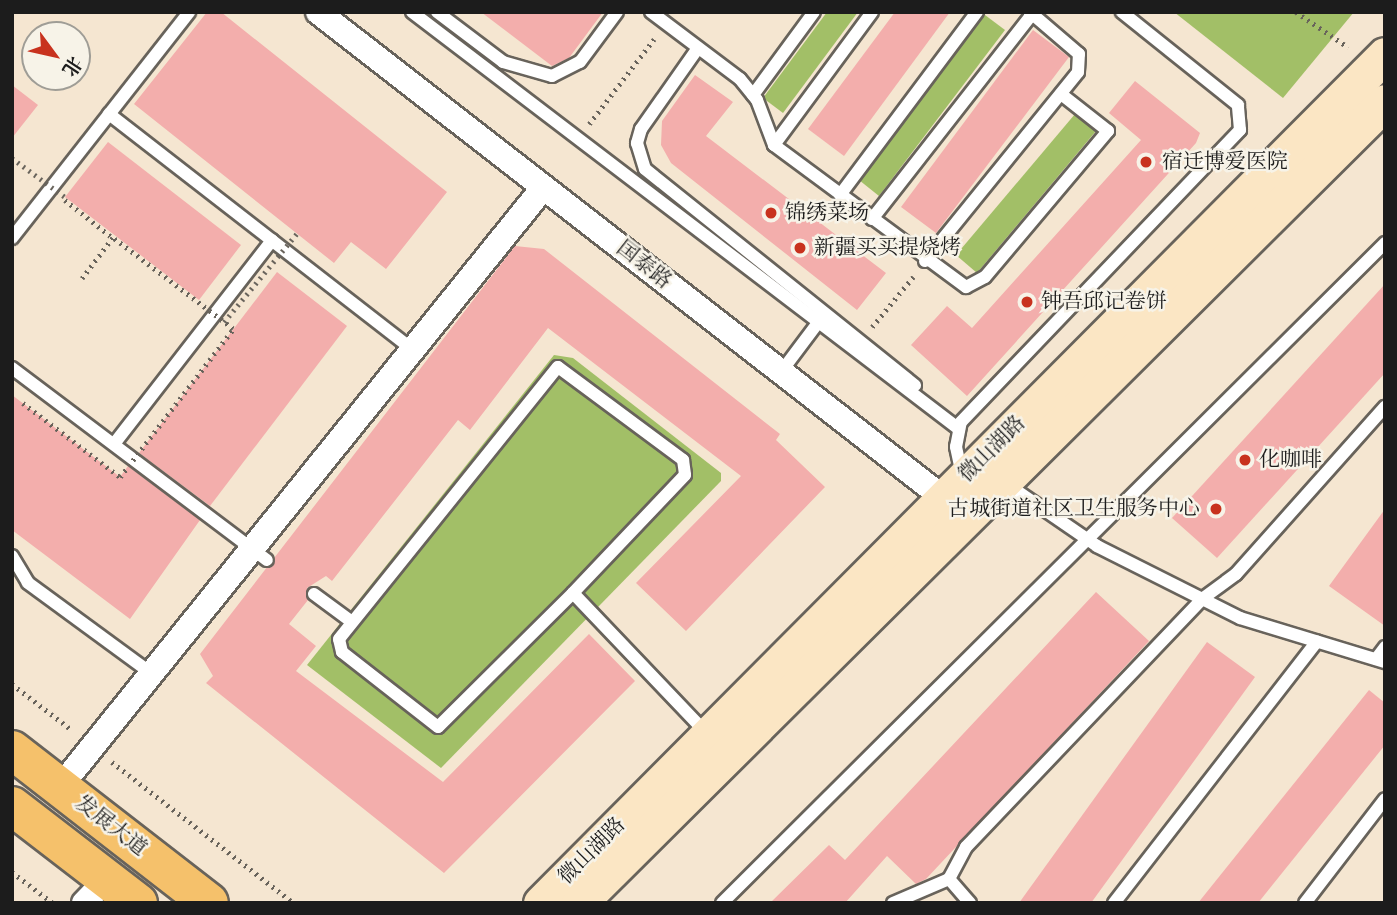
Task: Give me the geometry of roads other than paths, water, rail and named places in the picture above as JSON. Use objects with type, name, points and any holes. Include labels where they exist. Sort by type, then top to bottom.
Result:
[{"type":"main road","name":"发展大道","points":[[12,750],[209,903]]},
{"type":"main road","name":"发展大道","points":[[12,806],[96,891],[138,903]]},
{"type":"street","name":"国泰路","points":[[318,12],[781,372],[972,488]]},
{"type":"street","name":"微山湖路","points":[[579,903],[1380,60]]},
{"type":"street","name":"微山湖路","points":[[541,903],[708,735],[1385,102]]},
{"type":"street","points":[[60,786],[151,673],[259,554],[413,350],[543,188]]},
{"type":"lane","points":[[12,238],[189,12]]},
{"type":"lane","points":[[412,12],[822,318],[960,426]]},
{"type":"lane","points":[[437,12],[503,62],[552,76],[580,62],[617,12]]},
{"type":"lane","points":[[651,12],[753,95],[774,145],[952,282],[976,284],[1108,131],[1060,94]]},
{"type":"lane","points":[[753,95],[814,12]]},
{"type":"lane","points":[[774,145],[872,12]]},
{"type":"lane","points":[[840,195],[977,12]]},
{"type":"lane","points":[[960,426],[1240,130],[1238,105],[1122,12]]},
{"type":"lane","points":[[872,219],[1031,13],[1079,54],[1078,72],[925,261]]},
{"type":"lane","points":[[698,48],[641,129],[637,142],[645,169],[822,318],[860,341],[960,426],[972,488],[1087,539],[1202,599],[1317,641],[1380,660],[1385,647]]},
{"type":"lane","points":[[109,114],[413,350]]},
{"type":"lane","points":[[114,444],[272,240]]},
{"type":"lane","points":[[722,903],[1385,243]]},
{"type":"lane","points":[[781,372],[822,318]]},
{"type":"lane","points":[[558,367],[683,460],[685,475],[573,593],[438,726],[342,652],[339,639],[558,367]]},
{"type":"lane","points":[[12,368],[259,554]]},
{"type":"lane","points":[[894,903],[949,879],[967,846],[1202,599],[1236,574],[1385,407]]},
{"type":"lane","points":[[12,556],[28,583],[151,673]]},
{"type":"lane","points":[[573,593],[708,735]]},
{"type":"lane","points":[[314,594],[352,622]]},
{"type":"lane","points":[[1114,903],[1317,641]]},
{"type":"lane","points":[[1305,903],[1385,799]]},
{"type":"lane","points":[[949,879],[970,903]]},
{"type":"place","name":"宿迁博爱医院","points":[[1146,162]]},
{"type":"place","name":"锦绣菜场","points":[[771,213]]},
{"type":"place","name":"新疆买买提烧烤","points":[[800,248]]},
{"type":"place","name":"钟吾邱记卷饼","points":[[1027,302]]},
{"type":"place","name":"化咖啡","points":[[1245,460]]},
{"type":"place","name":"古城街道社区卫生服务中心","points":[[1216,509]]}]
